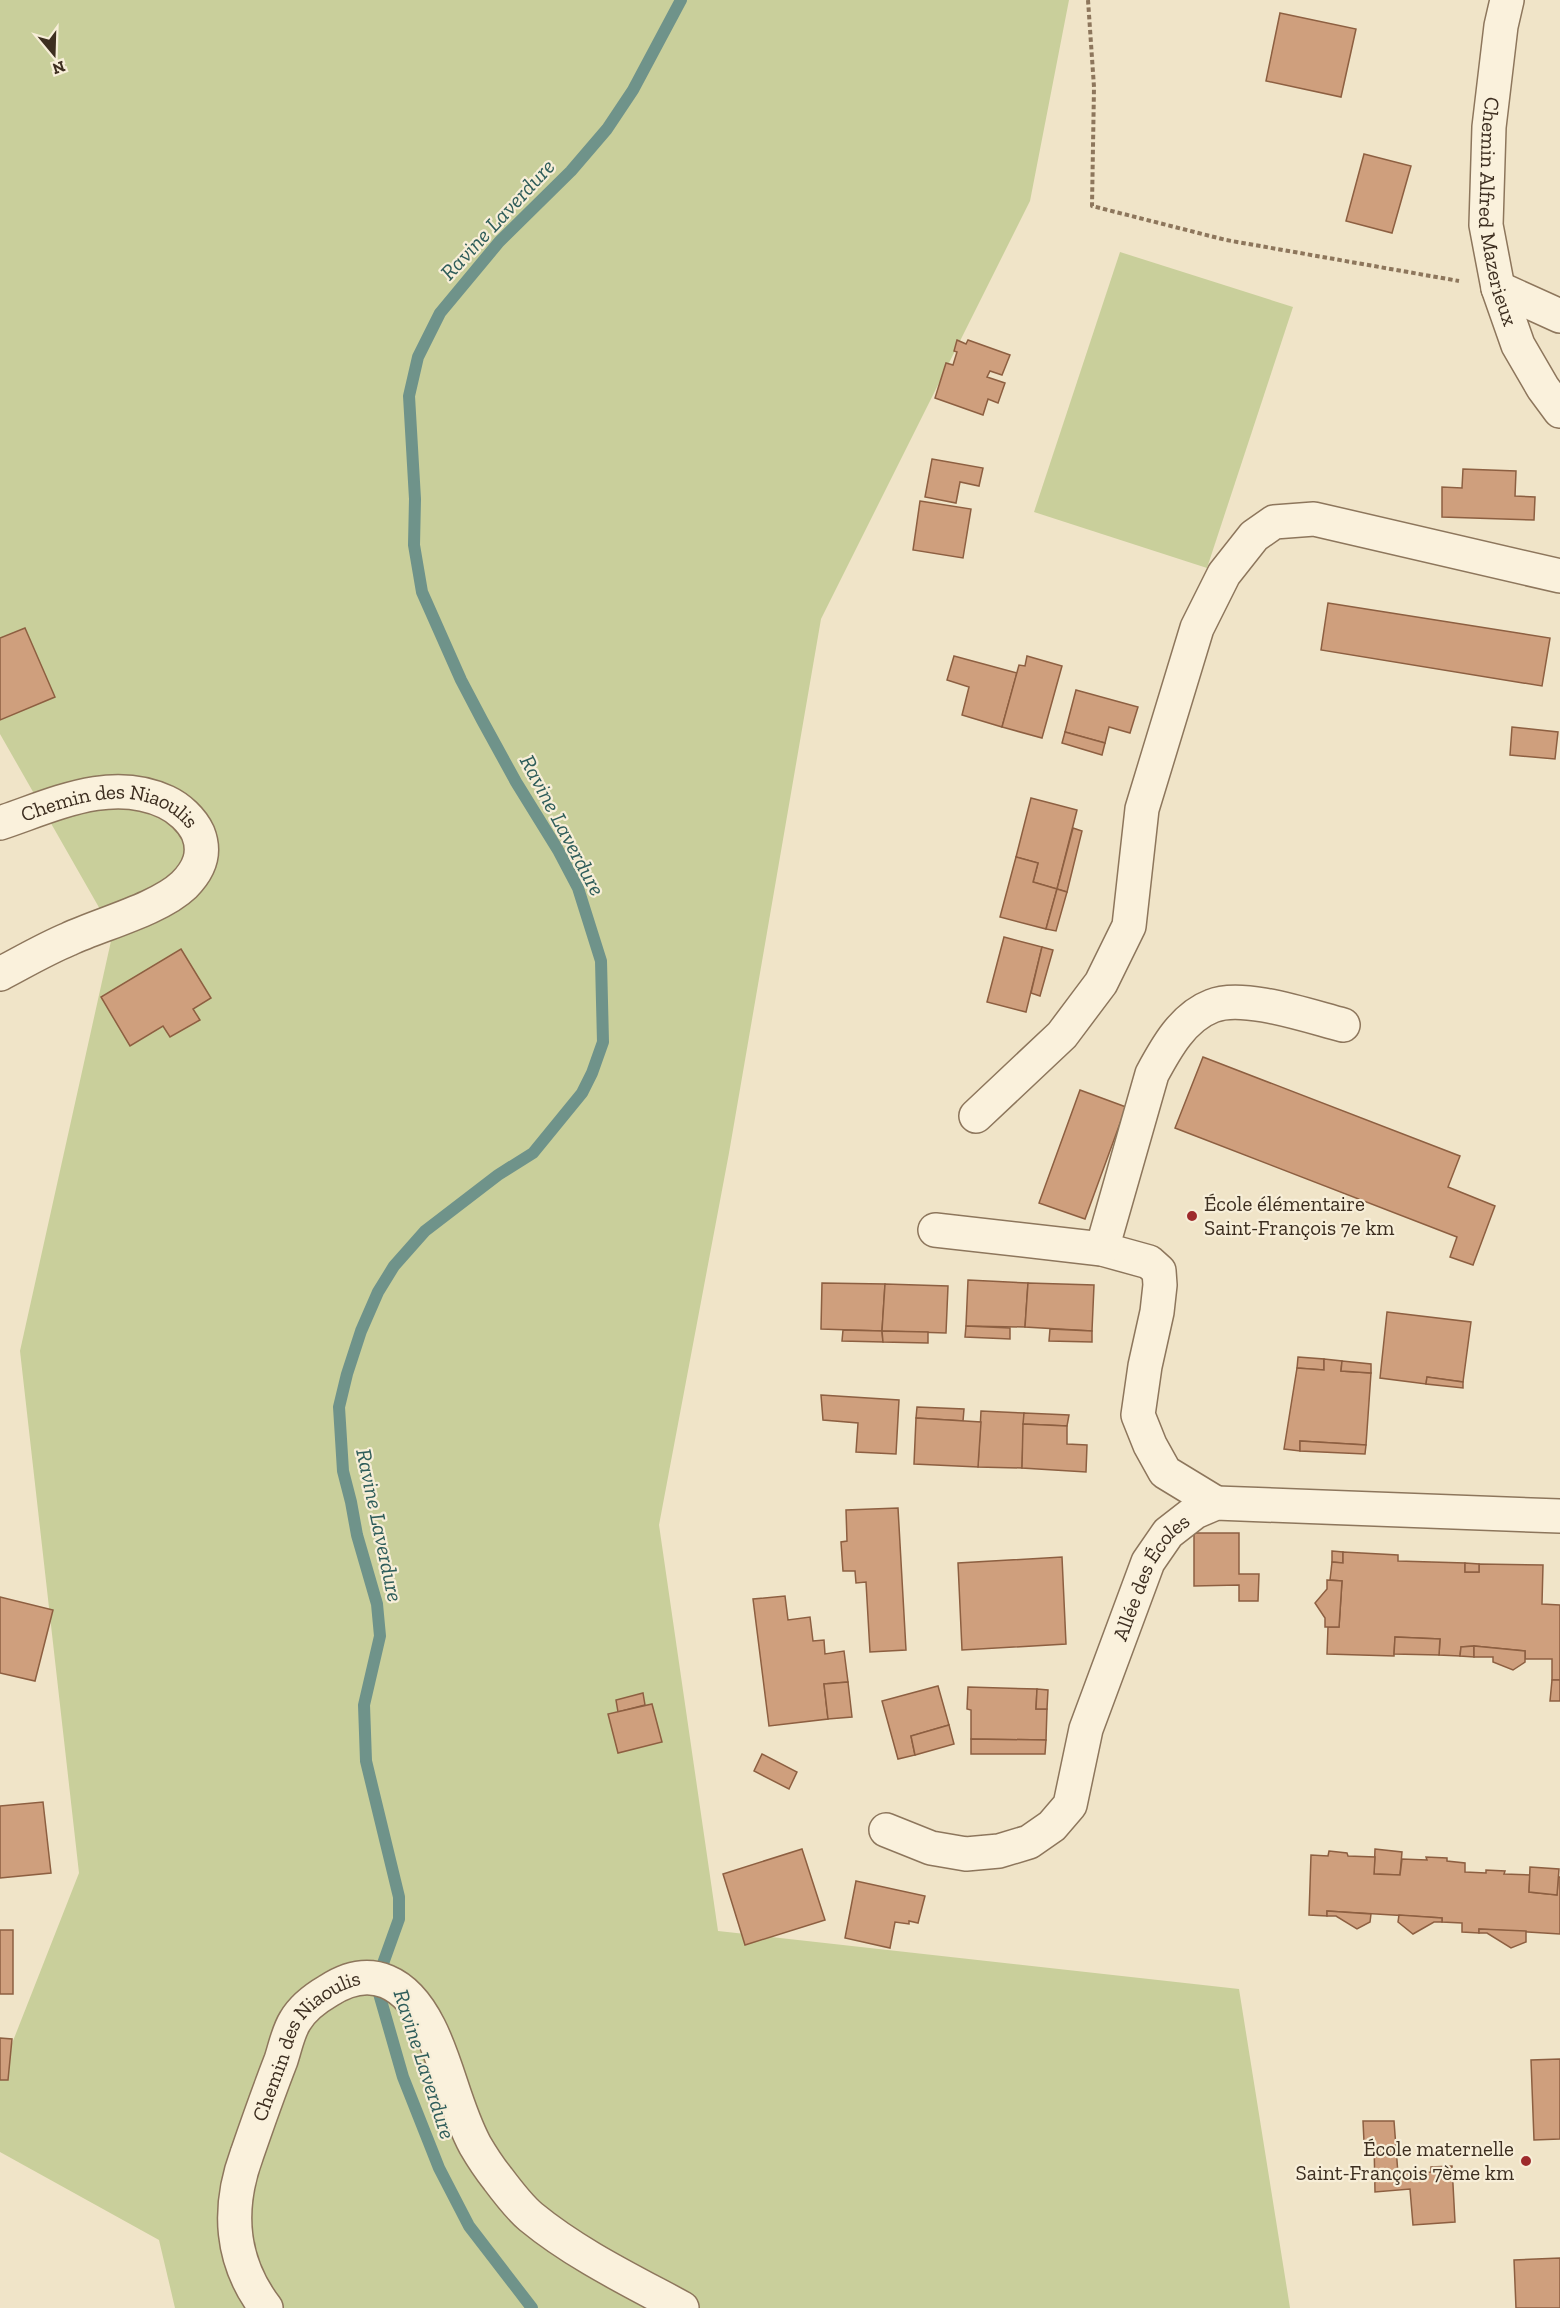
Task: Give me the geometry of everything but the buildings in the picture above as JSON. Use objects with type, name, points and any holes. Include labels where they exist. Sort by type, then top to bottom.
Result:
[{"type":"street","name":"Chemin Alfred Mazerieux","points":[[1508,0],[1501,26],[1489,137],[1486,225],[1498,288],[1518,345],[1543,388],[1560,411]]},
{"type":"street","points":[[1498,288],[1560,316]]},
{"type":"street","points":[[976,1116],[1062,1035],[1101,983],[1129,926],[1142,809],[1197,628],[1224,574],[1254,536],[1274,522],[1314,519],[1560,576]]},
{"type":"street","name":"Chemin des Niaoulis","points":[[0,823],[69,799],[108,790],[148,794],[175,806],[195,826],[203,845],[200,866],[183,886],[159,902],[67,939],[0,974]]},
{"type":"street","points":[[1102,1249],[1152,1074],[1165,1050],[1187,1022],[1212,1005],[1231,1002],[1265,1005],[1343,1025]]},
{"type":"street","points":[[935,1230],[1102,1249],[1149,1262],[1158,1272],[1160,1285],[1138,1414],[1150,1445],[1165,1472],[1216,1503]]},
{"type":"street","name":"Allée des Écoles","points":[[886,1830],[931,1848],[966,1854],[999,1851],[1029,1842],[1052,1826],[1070,1805],[1086,1729],[1148,1562],[1168,1533],[1195,1512],[1216,1503],[1560,1516]]},
{"type":"street","name":"Chemin des Niaoulis","points":[[266,2308],[259,2299],[237,2248],[234,2227],[234,2204],[245,2158],[294,2022],[316,1998],[339,1984],[358,1977],[380,1978],[399,1988],[417,2006],[430,2028],[475,2145],[498,2179],[529,2216],[589,2258],[682,2308]]},
{"type":"path","points":[[1088,0],[1094,87],[1092,206],[1226,240],[1498,288]]},
{"type":"green space","points":[[0,0],[1069,0],[1030,201],[821,619],[729,1153],[659,1525],[718,1931],[1239,1989],[1290,2308],[175,2308],[159,2240],[0,2152],[0,2074],[79,1873],[20,1351],[113,932],[0,734]]},
{"type":"green space","points":[[1120,252],[1293,307],[1207,568],[1034,512]]},
{"type":"waterway","name":"Ravine Laverdure","points":[[532,2308],[469,2226],[439,2168],[403,2077],[376,1983],[399,1919],[399,1897],[366,1761],[364,1705],[380,1636],[377,1604],[357,1535],[343,1471],[339,1407],[361,1331],[378,1292],[394,1266],[425,1231],[498,1175],[533,1153],[582,1093],[603,1042],[601,961],[578,888],[482,720],[461,680],[422,592],[414,545],[415,499],[409,396],[418,357],[440,313],[499,242],[571,171],[607,129],[633,90],[681,0]]},
{"type":"place","name":"École élémentaire Saint-François 7e km","points":[[1192,1216]]},
{"type":"place","name":"École maternelle Saint-François 7ème km","points":[[1526,2161]]}]
